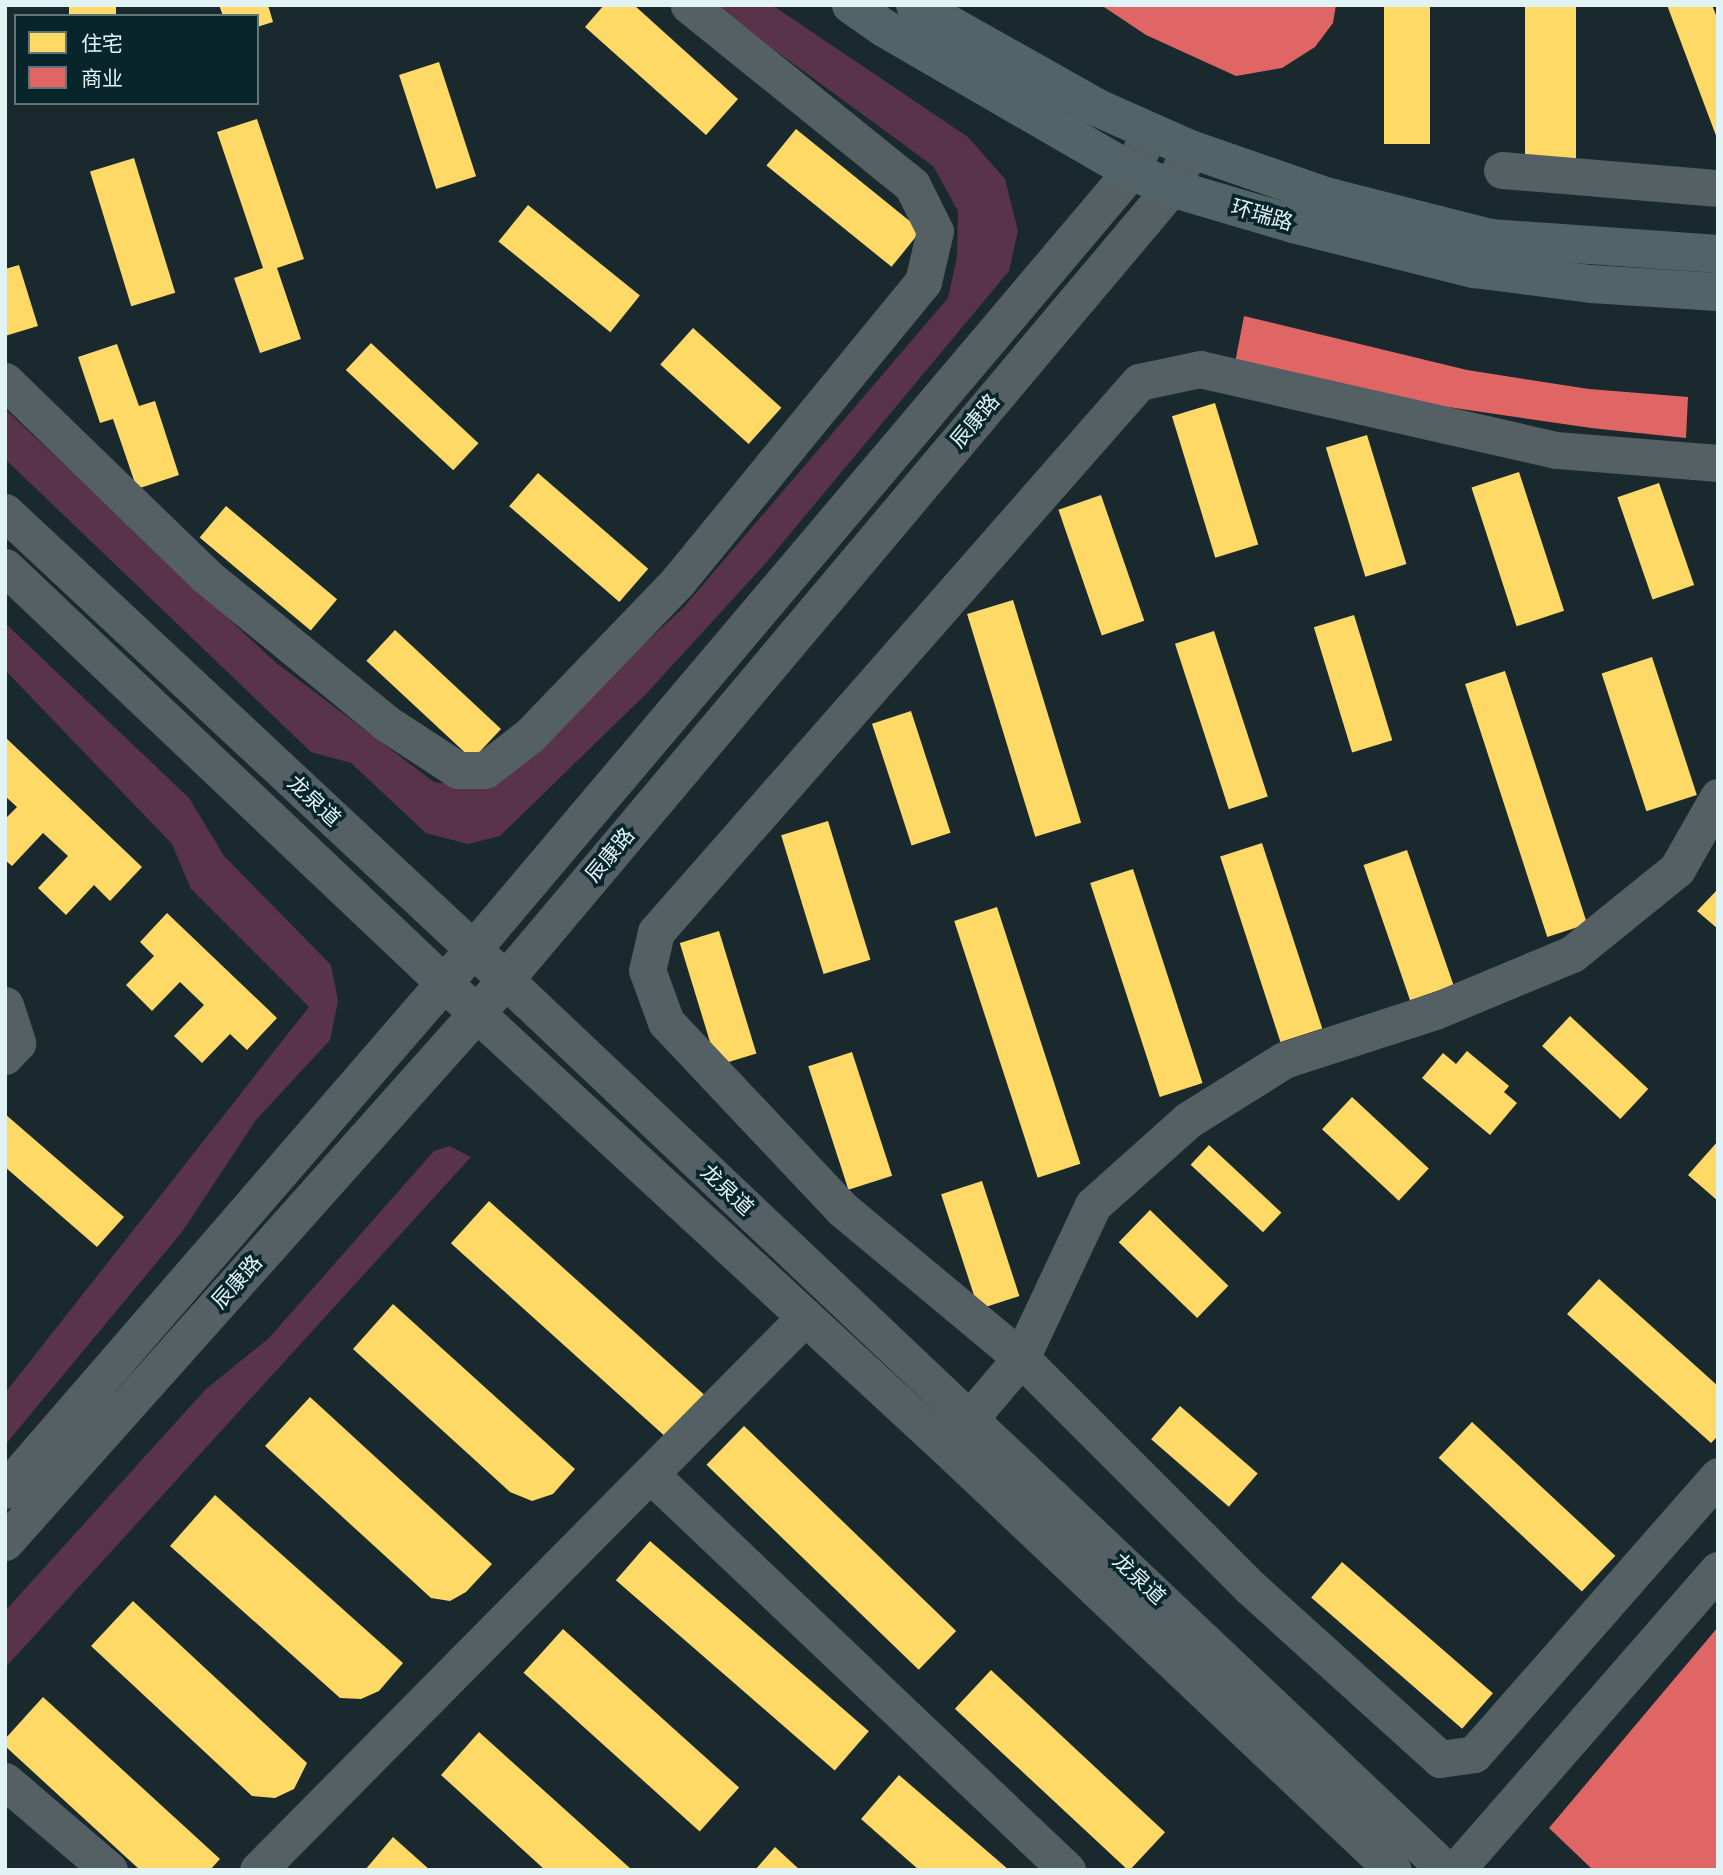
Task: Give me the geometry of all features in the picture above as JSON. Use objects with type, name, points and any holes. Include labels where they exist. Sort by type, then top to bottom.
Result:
[{"type":"main road","name":"环瑞路","points":[[851,5],[884,28],[1131,172],[1171,188],[1293,224],[1474,269],[1591,284],[1718,292]]},
{"type":"main road","name":"环瑞路","points":[[915,5],[1097,108],[1190,149],[1329,197],[1490,238],[1718,254]]},
{"type":"street","points":[[5,380],[206,576],[386,723],[458,770],[485,770],[530,735],[678,581],[923,282],[935,231],[912,185],[689,5]]},
{"type":"street","name":"辰康路","points":[[5,1490],[444,983],[1131,172],[1150,131]]},
{"type":"street","name":"辰康路","points":[[5,1542],[477,1013],[1171,188],[1190,149]]},
{"type":"street","points":[[1502,170],[1718,188]]},
{"type":"street","points":[[1718,463],[1556,450],[1200,369],[1139,382],[656,932],[647,970],[666,1022],[841,1208],[1021,1359],[1251,1588],[1440,1759],[1474,1754],[1718,1476]]},
{"type":"street","name":"龙泉道","points":[[5,512],[505,980],[1446,1870]]},
{"type":"street","name":"龙泉道","points":[[5,566],[444,983],[946,1447],[1392,1870]]},
{"type":"street","points":[[946,1447],[1021,1359],[1093,1205],[1188,1120],[1284,1060],[1435,1011],[1572,954],[1677,869],[1718,797]]},
{"type":"street","points":[[5,1005],[18,1043],[5,1056]]},
{"type":"street","points":[[258,1870],[805,1317]]},
{"type":"street","points":[[651,1475],[1068,1870]]},
{"type":"street","points":[[1456,1870],[1718,1570]]},
{"type":"street","points":[[5,1781],[109,1870]]},
{"type":"shaded area","points":[[713,5],[772,5],[968,137],[1005,179],[1018,231],[1009,271],[764,565],[647,693],[500,836],[468,844],[426,833],[351,763],[311,752],[5,459],[5,409],[275,662],[434,782],[471,787],[513,766],[684,607],[948,298],[957,257],[958,211],[933,166]]},
{"type":"shaded area","points":[[5,623],[189,798],[224,856],[331,965],[338,1001],[330,1040],[256,1120],[182,1232],[5,1445],[5,1393],[309,1007],[191,889],[172,844],[5,670]]},
{"type":"shaded area","points":[[449,1146],[471,1157],[5,1668],[5,1611],[206,1389],[269,1338],[434,1151]]},
{"type":"building: 住宅","points":[[69,5],[116,5],[116,14],[69,14]]},
{"type":"building: 住宅","points":[[219,5],[268,5],[273,22],[259,26],[259,14],[222,14]]},
{"type":"building: 住宅","points":[[604,5],[634,5],[738,99],[706,135],[585,27]]},
{"type":"building: 住宅","points":[[1384,5],[1430,5],[1430,144],[1384,144]]},
{"type":"building: 住宅","points":[[1525,5],[1576,5],[1576,172],[1525,172]]},
{"type":"building: 住宅","points":[[1667,5],[1712,5],[1718,20],[1718,141]]},
{"type":"building: 住宅","points":[[439,62],[476,176],[436,189],[399,75]]},
{"type":"building: 住宅","points":[[257,119],[304,259],[277,268],[301,339],[260,353],[234,278],[263,268],[217,132]]},
{"type":"building: 住宅","points":[[796,129],[921,230],[892,267],[766,166]]},
{"type":"building: 住宅","points":[[134,158],[175,293],[131,306],[90,171]]},
{"type":"building: 住宅","points":[[528,205],[640,296],[610,332],[498,242]]},
{"type":"building: 住宅","points":[[19,265],[38,326],[5,336],[5,269]]},
{"type":"building: 住宅","points":[[693,328],[781,408],[749,444],[660,364]]},
{"type":"building: 住宅","points":[[371,343],[479,443],[453,470],[346,370]]},
{"type":"building: 住宅","points":[[117,344],[139,406],[155,401],[179,475],[137,489],[113,419],[100,423],[78,357]]},
{"type":"building: 住宅","points":[[1215,403],[1258,545],[1215,558],[1172,416]]},
{"type":"building: 住宅","points":[[1367,435],[1406,564],[1365,577],[1326,448]]},
{"type":"building: 住宅","points":[[1519,472],[1564,611],[1517,626],[1471,487]]},
{"type":"building: 住宅","points":[[538,473],[648,569],[619,602],[509,506]]},
{"type":"building: 住宅","points":[[1659,483],[1694,585],[1653,599],[1617,497]]},
{"type":"building: 住宅","points":[[1101,495],[1144,621],[1102,635],[1058,510]]},
{"type":"building: 住宅","points":[[226,506],[337,599],[311,631],[200,537]]},
{"type":"building: 住宅","points":[[1013,600],[1081,823],[1035,837],[967,614]]},
{"type":"building: 住宅","points":[[1354,615],[1392,740],[1352,753],[1314,627]]},
{"type":"building: 住宅","points":[[395,630],[501,729],[472,760],[366,661]]},
{"type":"building: 住宅","points":[[1214,631],[1268,796],[1229,809],[1175,644]]},
{"type":"building: 住宅","points":[[1652,657],[1697,795],[1646,811],[1602,673]]},
{"type":"building: 住宅","points":[[1505,671],[1587,924],[1547,937],[1465,684]]},
{"type":"building: 住宅","points":[[911,711],[951,833],[912,845],[872,724]]},
{"type":"building: 住宅","points":[[5,737],[142,867],[110,901],[94,885],[66,915],[38,888],[68,856],[43,833],[12,866],[5,860],[5,819],[17,807],[5,796]]},
{"type":"building: 住宅","points":[[828,821],[870,960],[824,974],[781,835]]},
{"type":"building: 住宅","points":[[1262,843],[1322,1028],[1280,1042],[1220,857]]},
{"type":"building: 住宅","points":[[1407,850],[1454,985],[1410,1000],[1364,865]]},
{"type":"building: 住宅","points":[[1133,869],[1203,1083],[1160,1097],[1090,883]]},
{"type":"building: 住宅","points":[[1718,889],[1718,929],[1697,911]]},
{"type":"building: 住宅","points":[[997,907],[1080,1164],[1038,1178],[954,921]]},
{"type":"building: 住宅","points":[[167,913],[277,1018],[247,1050],[230,1034],[202,1063],[174,1036],[204,1005],[180,982],[152,1011],[126,985],[154,956],[140,942]]},
{"type":"building: 住宅","points":[[719,931],[756,1053],[717,1065],[680,943]]},
{"type":"building: 住宅","points":[[1570,1016],[1648,1089],[1620,1119],[1542,1046]]},
{"type":"building: 住宅","points":[[1467,1051],[1509,1086],[1504,1092],[1517,1103],[1490,1135],[1422,1078],[1443,1053],[1456,1064]]},
{"type":"building: 住宅","points":[[852,1052],[892,1176],[848,1190],[808,1066]]},
{"type":"building: 住宅","points":[[1352,1097],[1429,1169],[1399,1201],[1322,1129]]},
{"type":"building: 住宅","points":[[5,1114],[124,1217],[97,1247],[5,1167]]},
{"type":"building: 住宅","points":[[1718,1141],[1718,1201],[1688,1175]]},
{"type":"building: 住宅","points":[[1209,1145],[1281,1213],[1263,1232],[1191,1165]]},
{"type":"building: 住宅","points":[[982,1181],[1019,1296],[978,1309],[941,1194]]},
{"type":"building: 住宅","points":[[489,1201],[709,1399],[671,1441],[451,1243]]},
{"type":"building: 住宅","points":[[1150,1210],[1228,1286],[1197,1318],[1119,1242]]},
{"type":"building: 住宅","points":[[1599,1279],[1718,1386],[1718,1436],[1711,1443],[1567,1314]]},
{"type":"building: 住宅","points":[[393,1304],[575,1469],[553,1494],[532,1501],[510,1492],[353,1349]]},
{"type":"building: 住宅","points":[[310,1397],[492,1564],[466,1592],[450,1601],[431,1598],[265,1446]]},
{"type":"building: 住宅","points":[[1180,1406],[1258,1474],[1229,1507],[1151,1439]]},
{"type":"building: 住宅","points":[[1472,1422],[1615,1556],[1582,1592],[1439,1458]]},
{"type":"building: 住宅","points":[[744,1426],[956,1631],[919,1670],[706,1465]]},
{"type":"building: 住宅","points":[[215,1495],[403,1663],[379,1691],[361,1699],[340,1698],[170,1546]]},
{"type":"building: 住宅","points":[[650,1541],[869,1731],[835,1771],[616,1580]]},
{"type":"building: 住宅","points":[[1342,1562],[1493,1693],[1462,1729],[1311,1597]]},
{"type":"building: 住宅","points":[[133,1601],[307,1763],[294,1789],[275,1798],[252,1796],[91,1646]]},
{"type":"building: 住宅","points":[[563,1629],[739,1788],[700,1831],[524,1673]]},
{"type":"building: 住宅","points":[[991,1670],[1165,1832],[1128,1870],[955,1709]]},
{"type":"building: 住宅","points":[[43,1697],[220,1859],[210,1870],[140,1870],[5,1746],[5,1739]]},
{"type":"building: 住宅","points":[[479,1732],[632,1870],[545,1870],[441,1775]]},
{"type":"building: 住宅","points":[[899,1775],[1009,1870],[919,1870],[861,1819]]},
{"type":"building: 住宅","points":[[393,1837],[430,1870],[365,1870]]},
{"type":"building: 住宅","points":[[775,1847],[800,1870],[755,1870]]},
{"type":"building: 商业","points":[[1101,5],[1336,5],[1333,23],[1315,47],[1282,68],[1236,76],[1146,35]]},
{"type":"building: 商业","points":[[1244,316],[1467,370],[1589,389],[1688,397],[1686,438],[1591,428],[1319,388],[1234,368]]},
{"type":"building: 商业","points":[[1718,1627],[1718,1870],[1593,1870],[1549,1828]]}]
